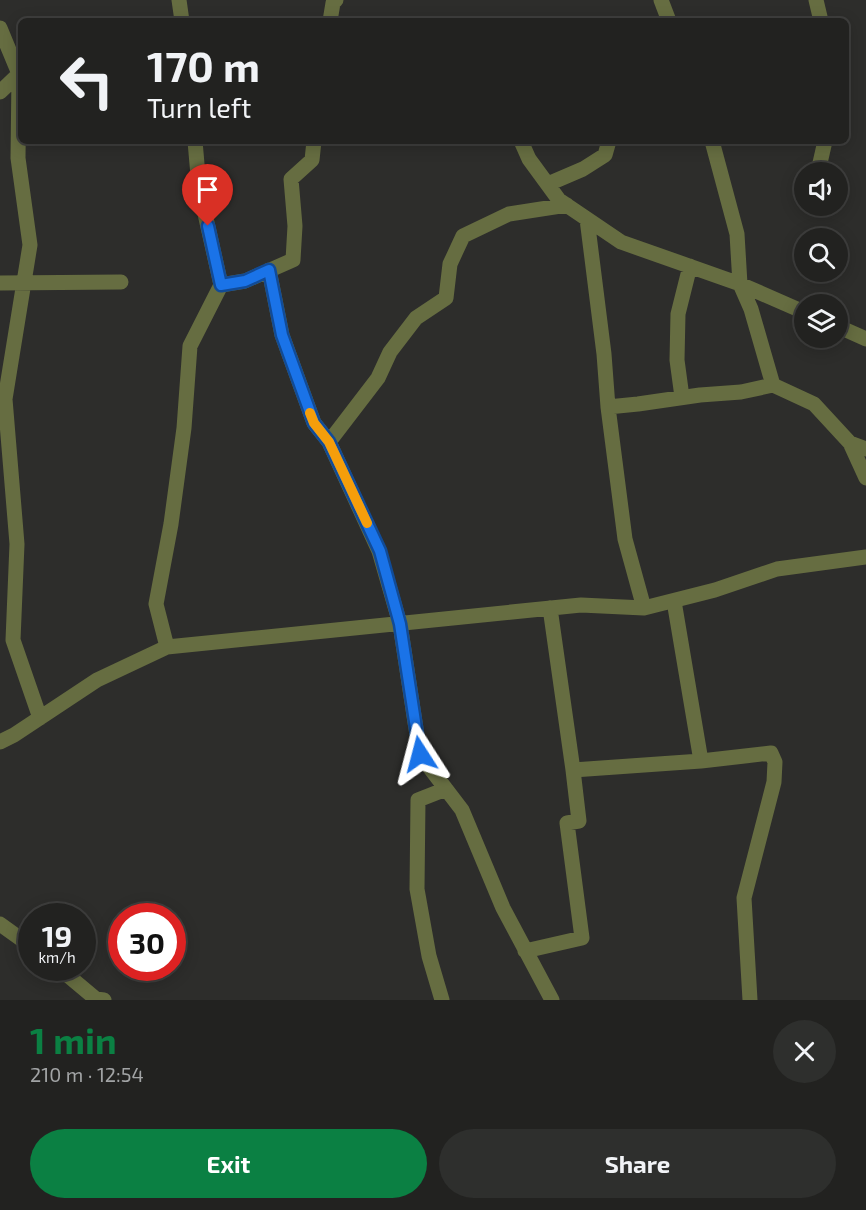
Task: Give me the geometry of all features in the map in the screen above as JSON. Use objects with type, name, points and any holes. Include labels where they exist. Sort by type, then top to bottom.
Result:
[{"type":"street","points":[[179,0],[182,18]]},
{"type":"street","points":[[330,18],[333,3],[336,0]]},
{"type":"street","points":[[661,0],[668,18]]},
{"type":"street","points":[[816,0],[820,18]]},
{"type":"street","points":[[0,28],[18,72]]},
{"type":"street","points":[[0,92],[18,75]]},
{"type":"street","points":[[18,144],[30,245],[5,399],[17,544],[14,640],[40,718]]},
{"type":"street","points":[[167,647],[156,604],[171,524],[183,439],[190,346],[221,285],[199,187],[195,144]]},
{"type":"street","points":[[221,285],[245,281],[293,260],[295,226],[291,180],[312,160],[314,144]]},
{"type":"street","points":[[522,144],[529,159],[559,200],[621,242],[740,284],[794,308]]},
{"type":"street","points":[[548,184],[583,169],[605,155],[608,144]]},
{"type":"street","points":[[713,144],[737,234],[740,284],[751,309],[773,386]]},
{"type":"street","points":[[820,162],[824,144]]},
{"type":"street","points":[[329,442],[378,378],[390,352],[416,318],[446,298],[450,264],[463,236],[509,213],[567,206]]},
{"type":"street","points":[[588,219],[625,539],[644,608]]},
{"type":"street","points":[[682,397],[677,360],[678,314],[690,266]]},
{"type":"street","points":[[269,270],[282,335],[314,423],[329,442],[380,551],[400,624],[420,754],[462,810],[503,908],[552,1000]]},
{"type":"street","points":[[0,283],[121,282]]},
{"type":"street","points":[[848,331],[866,339]]},
{"type":"street","points":[[608,407],[741,392],[773,386],[814,404],[850,443],[866,478]]},
{"type":"street","points":[[850,443],[866,449]]},
{"type":"street","points":[[0,742],[97,680],[167,647],[581,605],[644,608],[715,590],[777,569],[866,556]]},
{"type":"street","points":[[674,601],[701,761]]},
{"type":"street","points":[[525,951],[582,938],[567,823],[579,821],[550,608]]},
{"type":"street","points":[[573,770],[701,761],[771,753],[775,762],[774,782],[744,898],[750,1000]]},
{"type":"street","points":[[442,1000],[429,956],[417,889],[418,800],[446,789]]},
{"type":"street","points":[[0,924],[18,937]]},
{"type":"street","points":[[75,981],[96,999],[104,1000]]},
{"type":"slow traffic","points":[[310,413],[314,423],[329,442],[367,523]]},
{"type":"route","points":[[208,226],[221,285],[245,281],[269,270],[282,335],[314,423],[329,442],[380,551],[400,624],[420,754]]}]
